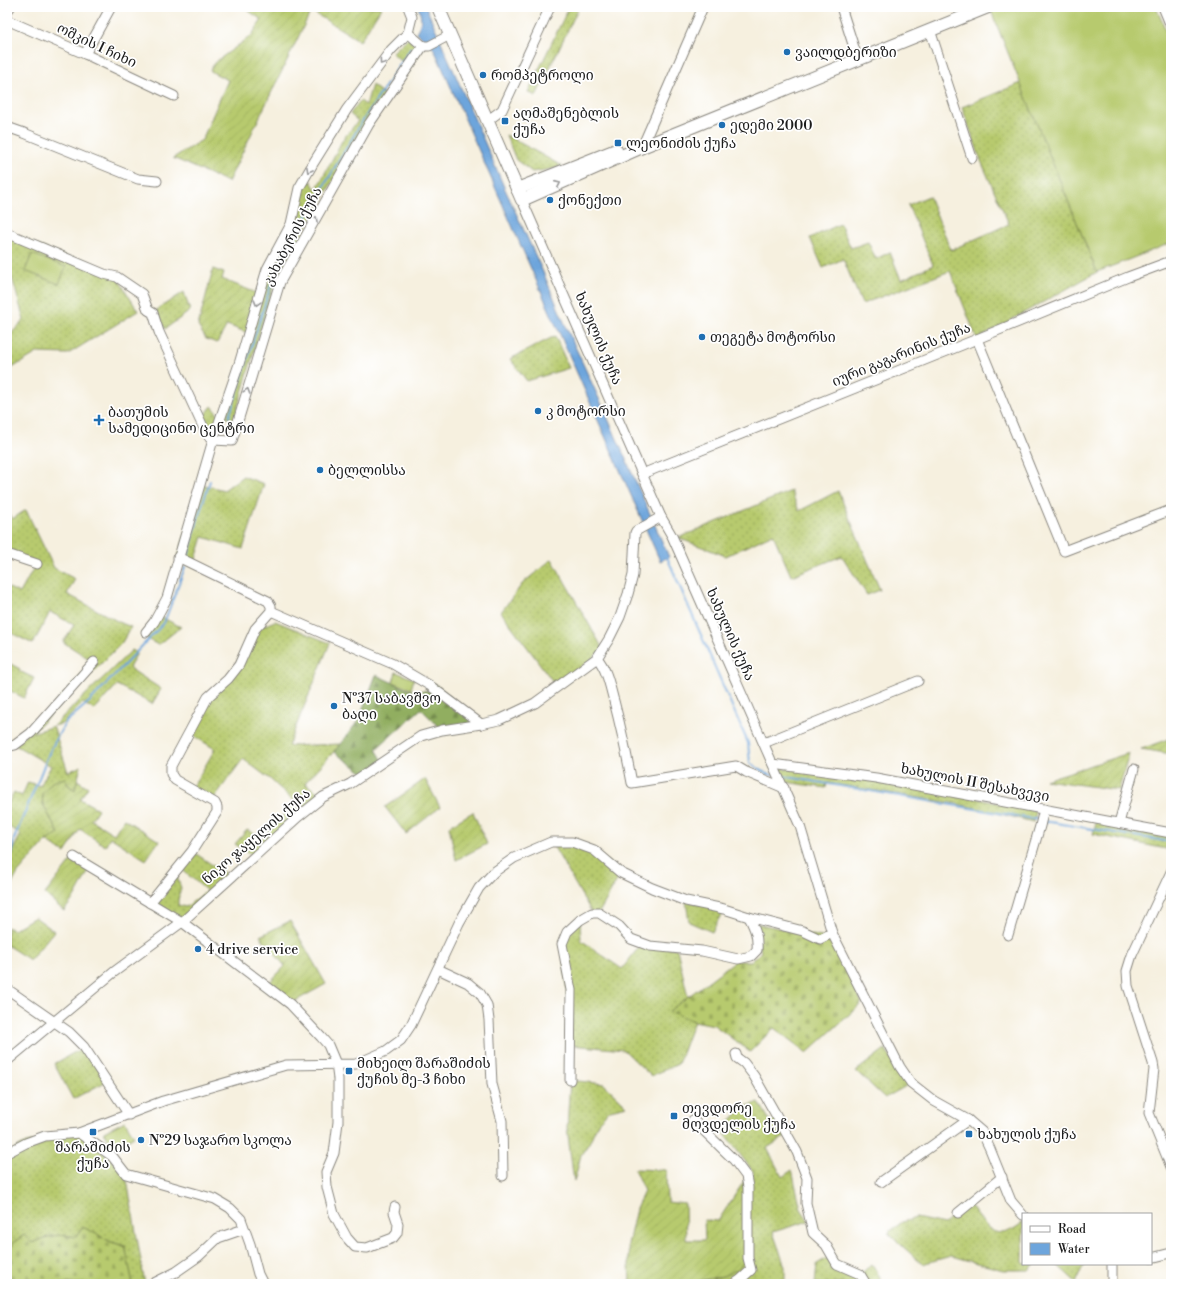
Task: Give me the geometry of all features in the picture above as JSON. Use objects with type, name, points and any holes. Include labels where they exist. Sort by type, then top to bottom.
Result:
[{"type":"main road","name":"ხახულის ქუჩა","points":[[438,7],[446,37],[487,121],[519,194]]},
{"type":"main road","points":[[519,194],[856,56],[969,7]]},
{"type":"main road","points":[[856,56],[930,30],[988,7]]},
{"type":"street","points":[[85,54],[111,7]]},
{"type":"street","points":[[408,7],[412,17],[408,33],[426,46],[446,37]]},
{"type":"street","points":[[487,121],[502,110],[550,7]]},
{"type":"street","points":[[644,142],[703,7]]},
{"type":"street","points":[[841,7],[856,56]]},
{"type":"street","points":[[1163,7],[1171,26]]},
{"type":"street","name":"ოშკის I ჩიხი","points":[[7,20],[85,54],[174,96]]},
{"type":"street","points":[[930,30],[972,158]]},
{"type":"street","name":"კახაბერის ქუჩა","points":[[408,33],[391,50],[347,109],[299,188],[291,224],[267,269],[239,364],[213,440],[232,441],[280,282],[369,124],[426,46]]},
{"type":"street","points":[[7,127],[138,179],[157,181]]},
{"type":"street","name":"ხახულის ქუჩა","points":[[519,194],[661,517],[672,536],[783,785]]},
{"type":"street","points":[[7,233],[104,274],[117,277],[142,294],[148,310],[153,313],[159,332],[206,433],[213,440],[167,598],[154,622],[146,632]]},
{"type":"street","name":"იური გაგარინის ქუჩა","points":[[642,474],[977,340],[1128,277],[1171,261]]},
{"type":"street","points":[[977,340],[1064,551],[1171,510]]},
{"type":"street","name":"ნიკო ჯაყელის ქუჩა","points":[[7,1061],[114,972],[182,922],[302,813],[323,797],[350,784],[421,736],[442,730],[499,720],[535,702],[597,658],[620,617],[628,594],[633,575],[635,533],[640,528],[661,517]]},
{"type":"street","points":[[7,554],[36,564]]},
{"type":"street","points":[[150,903],[192,851],[217,812],[217,807],[215,804],[175,780],[171,774],[172,766],[208,697],[239,665],[255,629],[271,611],[271,606],[268,601],[178,557]]},
{"type":"street","points":[[271,611],[393,664],[429,685],[481,724]]},
{"type":"street","points":[[597,658],[601,663],[608,682],[623,736],[632,783],[736,766],[746,772],[783,785],[800,826],[832,933],[900,1067],[911,1083],[934,1101],[968,1120],[982,1132],[1011,1201],[1022,1214]]},
{"type":"street","points":[[7,747],[16,745],[31,733],[94,662]]},
{"type":"street","points":[[764,743],[918,681]]},
{"type":"street","name":"ხახულის II შესახვევი","points":[[774,766],[876,778],[1042,818],[1119,823],[1171,833]]},
{"type":"street","points":[[1119,823],[1134,769]]},
{"type":"street","points":[[1008,935],[1042,818]]},
{"type":"street","points":[[7,1153],[26,1143],[45,1136],[79,1133],[163,1101],[286,1065],[356,1064],[386,1051],[401,1040],[412,1025],[459,923],[479,888],[494,872],[514,858],[551,842],[572,842],[594,850],[621,873],[652,888],[686,901],[724,909],[803,931],[820,939],[832,933]]},
{"type":"street","points":[[74,857],[182,922],[290,1004],[328,1045],[336,1064],[338,1079],[338,1122],[334,1153],[326,1172],[327,1187],[334,1214],[347,1238],[355,1247],[367,1248],[394,1238],[397,1233],[398,1224],[394,1212],[395,1207]]},
{"type":"street","points":[[1171,872],[1126,971],[1128,986],[1154,1069],[1149,1113],[1171,1167]]},
{"type":"street","points":[[570,1080],[571,990],[562,944],[567,932],[580,920],[592,913],[599,913],[619,926],[631,939],[650,946],[702,951],[738,959],[751,956],[758,950],[756,930],[749,917]]},
{"type":"street","points":[[438,969],[468,983],[480,993],[487,1005],[492,1084],[502,1121],[503,1176]]},
{"type":"street","points":[[10,991],[69,1032],[84,1047],[129,1115]]},
{"type":"street","points":[[736,1054],[737,1058],[744,1063],[754,1076],[797,1152],[807,1178],[806,1203],[813,1233],[826,1246],[837,1264],[860,1274],[866,1284]]},
{"type":"street","points":[[693,1120],[734,1160],[746,1176],[748,1187],[748,1258],[751,1270],[734,1284]]},
{"type":"street","points":[[881,1182],[968,1120]]},
{"type":"street","points":[[79,1133],[112,1156],[126,1174],[215,1199],[230,1208],[241,1219],[258,1274],[263,1284]]},
{"type":"street","points":[[958,1213],[1002,1177]]},
{"type":"street","points":[[152,1284],[176,1272],[199,1256],[218,1238],[244,1229]]},
{"type":"street","points":[[1152,1258],[1171,1253]]},
{"type":"street","points":[[1112,1265],[1112,1284]]},
{"type":"green space","points":[[243,7],[381,8],[360,41],[311,11],[228,182],[173,158],[202,140],[228,80],[210,71],[214,63],[251,36],[262,20]]},
{"type":"green space","points":[[569,7],[579,7],[536,96],[528,92]]},
{"type":"green space","points":[[1002,7],[1156,7],[1171,43],[1171,243],[1097,272],[991,11]]},
{"type":"green space","points":[[408,38],[416,46],[406,65],[392,53]]},
{"type":"green space","points":[[1021,83],[1097,272],[977,339],[950,271],[862,304],[843,259],[823,268],[810,238],[840,224],[851,248],[868,242],[876,259],[890,252],[901,280],[933,265],[908,205],[929,196],[951,250],[1009,224],[981,161],[962,107]]},
{"type":"green space","points":[[372,85],[386,96],[354,144],[274,284],[234,420],[225,417],[270,269],[294,228],[305,184],[311,181],[316,190],[343,139],[358,121],[350,114],[360,101],[366,105]]},
{"type":"green space","points":[[506,135],[562,166],[532,172],[516,160]]},
{"type":"green space","points":[[7,233],[117,277],[138,311],[68,354],[37,353],[7,371],[7,338],[24,320],[13,281],[7,270]]},
{"type":"green space","points":[[32,254],[66,267],[59,284],[25,271]]},
{"type":"green space","points":[[213,269],[224,273],[222,279],[259,294],[248,333],[227,325],[217,343],[206,339],[198,326]]},
{"type":"green space","points":[[184,292],[190,311],[165,329],[156,310]]},
{"type":"green space","points":[[555,336],[569,368],[527,381],[510,359]]},
{"type":"green space","points":[[212,406],[220,417],[216,424],[209,425],[204,416]]},
{"type":"green space","points":[[243,476],[264,484],[243,549],[203,537],[194,565],[178,557],[201,484],[224,490]]},
{"type":"green space","points":[[791,491],[799,511],[838,491],[880,590],[867,595],[842,556],[791,576],[773,534],[726,556],[678,538]]},
{"type":"green space","points":[[26,510],[54,568],[75,579],[67,594],[131,627],[121,644],[32,733],[53,726],[68,772],[81,766],[75,790],[68,785],[65,778],[43,804],[59,834],[46,841],[18,873],[12,884],[7,882],[7,857],[9,858],[21,834],[7,826],[7,805],[14,792],[22,796],[28,782],[40,786],[51,766],[15,745],[94,662],[63,642],[74,625],[50,612],[33,644],[7,631],[7,612],[10,607],[7,605],[7,587],[20,593],[36,564],[7,554],[7,511],[12,519]]},
{"type":"green space","points":[[552,559],[603,649],[557,687],[501,612],[523,583]]},
{"type":"green space","points":[[157,615],[181,627],[158,645],[147,639],[146,632]]},
{"type":"green space","points":[[275,621],[330,643],[288,746],[341,744],[305,783],[323,797],[253,856],[235,844],[247,830],[262,838],[295,802],[270,779],[243,759],[211,802],[191,790],[215,749],[189,733],[208,697],[228,679],[255,629]]},
{"type":"green space","points":[[132,650],[137,653],[129,668],[161,689],[152,704],[117,685],[94,710],[83,703],[62,724],[53,726]]},
{"type":"green space","points":[[7,662],[20,669],[19,671],[34,678],[24,698],[7,689]]},
{"type":"green space","points":[[396,672],[414,679],[411,689],[393,682]]},
{"type":"green space","points":[[376,675],[409,690],[430,691],[434,683],[481,724],[442,730],[421,709],[376,749],[383,761],[365,774],[334,752],[358,721]]},
{"type":"green space","points":[[1171,738],[1171,754],[1141,749]]},
{"type":"green space","points":[[1129,753],[1119,790],[1045,780]]},
{"type":"green space","points":[[781,768],[877,778],[1036,811],[1034,822],[958,804],[827,783],[826,788],[785,782]]},
{"type":"green space","points":[[65,778],[68,785],[75,790],[77,780],[88,787],[80,799],[98,809],[91,820],[114,834],[124,819],[159,841],[146,860],[110,837],[105,846],[80,829],[65,853],[46,841],[59,834],[43,804],[42,794],[52,782]]},
{"type":"green space","points":[[425,779],[440,807],[406,834],[385,807]]},
{"type":"green space","points":[[473,812],[487,844],[456,860],[449,826]]},
{"type":"green space","points":[[1097,819],[1171,833],[1171,850],[1093,834]]},
{"type":"green space","points":[[551,842],[594,850],[621,873],[599,913],[592,913]]},
{"type":"green space","points":[[192,851],[230,877],[182,922],[150,903],[175,871],[181,888],[178,905],[186,907],[207,891],[179,867]]},
{"type":"green space","points":[[74,857],[91,867],[74,898],[64,911],[45,894]]},
{"type":"green space","points":[[686,901],[724,909],[712,932],[689,922]]},
{"type":"green space","points":[[35,917],[54,931],[30,960],[8,946],[7,947],[7,927],[13,930]]},
{"type":"green space","points":[[580,920],[581,940],[622,969],[642,943],[677,949],[688,997],[670,1011],[694,1021],[678,1064],[651,1076],[624,1050],[571,1045],[564,957],[567,932]]},
{"type":"green space","points":[[290,921],[326,984],[290,1004],[266,986],[285,966],[260,936]]},
{"type":"green space","points":[[754,923],[831,939],[862,1003],[807,1053],[774,1028],[750,1052],[714,1025],[694,1021],[669,1011],[735,961],[751,961],[761,952]]},
{"type":"green space","points":[[84,1047],[107,1081],[73,1099],[54,1064]]},
{"type":"green space","points":[[885,1049],[908,1085],[885,1098],[856,1071]]},
{"type":"green space","points":[[570,1080],[604,1084],[627,1106],[610,1110],[599,1121],[589,1143],[581,1155],[574,1182],[567,1128]]},
{"type":"green space","points":[[759,1102],[770,1121],[779,1119],[788,1135],[767,1148],[782,1177],[792,1170],[801,1209],[809,1221],[773,1232],[785,1267],[785,1284],[691,1284],[694,1282],[723,1276],[744,1181],[754,1173],[721,1129],[744,1107]]},
{"type":"green space","points":[[125,1121],[134,1136],[113,1148],[104,1132]]},
{"type":"green space","points":[[81,1132],[126,1174],[145,1284],[133,1284],[124,1246],[111,1242],[83,1227],[76,1237],[54,1236],[32,1243],[24,1235],[7,1247],[7,1153],[26,1143]]},
{"type":"green space","points":[[634,1169],[666,1170],[667,1202],[685,1204],[686,1240],[705,1240],[704,1220],[718,1221],[744,1181],[745,1248],[743,1263],[736,1270],[723,1276],[694,1282],[691,1284],[630,1284],[628,1244],[636,1209],[644,1191]]},
{"type":"green space","points":[[969,1204],[986,1226],[998,1233],[1013,1229],[1022,1223],[1022,1265],[1034,1265],[1029,1270],[1003,1270],[951,1256],[922,1264],[888,1233],[902,1222],[916,1218],[944,1224]]},
{"type":"green space","points":[[83,1227],[111,1242],[125,1246],[133,1284],[7,1284],[7,1247],[24,1235],[32,1243],[54,1236],[76,1237]]},
{"type":"green space","points":[[827,1258],[833,1268],[856,1278],[872,1264],[883,1282],[901,1284],[815,1284],[817,1264]]},
{"type":"green space","points":[[1057,1265],[1084,1265],[1076,1282]]},
{"type":"water","points":[[418,7],[426,7],[505,189],[669,557],[660,561],[434,49],[416,32],[421,20]]},
{"type":"waterway","points":[[229,417],[275,272],[363,120],[411,48]]},
{"type":"waterway","points":[[188,556],[210,481]]},
{"type":"waterway","points":[[667,557],[748,743],[750,763],[767,774],[773,775]]},
{"type":"waterway","points":[[11,855],[14,839],[50,751],[66,722],[89,702],[164,623],[185,567]]},
{"type":"waterway","points":[[782,776],[1040,820]]},
{"type":"waterway","points":[[1044,821],[1171,842]]},
{"type":"waterway","points":[[7,872],[9,863]]},
{"type":"place","name":"ვაილდბერიზი","points":[[787,52]]},
{"type":"place","name":"რომპეტროლი","points":[[483,75]]},
{"type":"place","name":"აღმაშენებლის ქუჩა","points":[[505,121]]},
{"type":"place","name":"ედემი 2000","points":[[722,125]]},
{"type":"place","name":"ლეონიძის ქუჩა","points":[[618,143]]},
{"type":"place","name":"ქონექთი","points":[[550,200]]},
{"type":"place","name":"თეგეტა მოტორსი","points":[[702,337]]},
{"type":"place","name":"კ მოტორსი","points":[[538,411]]},
{"type":"place","name":"ბათუმის სამედიცინო ცენტრი","points":[[99,420]]},
{"type":"place","name":"ბელლისსა","points":[[320,470]]},
{"type":"place","name":"№37 საბავშვო ბაღი","points":[[334,706]]},
{"type":"place","name":"4 drive service","points":[[198,949]]},
{"type":"place","name":"მიხეილ შარაშიძის ქუჩის მე-3 ჩიხი","points":[[349,1071]]},
{"type":"place","name":"თევდორე მღვდელის ქუჩა","points":[[674,1116]]},
{"type":"place","name":"შარაშიძის ქუჩა","points":[[93,1132]]},
{"type":"place","name":"ხახულის ქუჩა","points":[[969,1134]]},
{"type":"place","name":"№29 საჯარო სკოლა","points":[[141,1140]]}]
